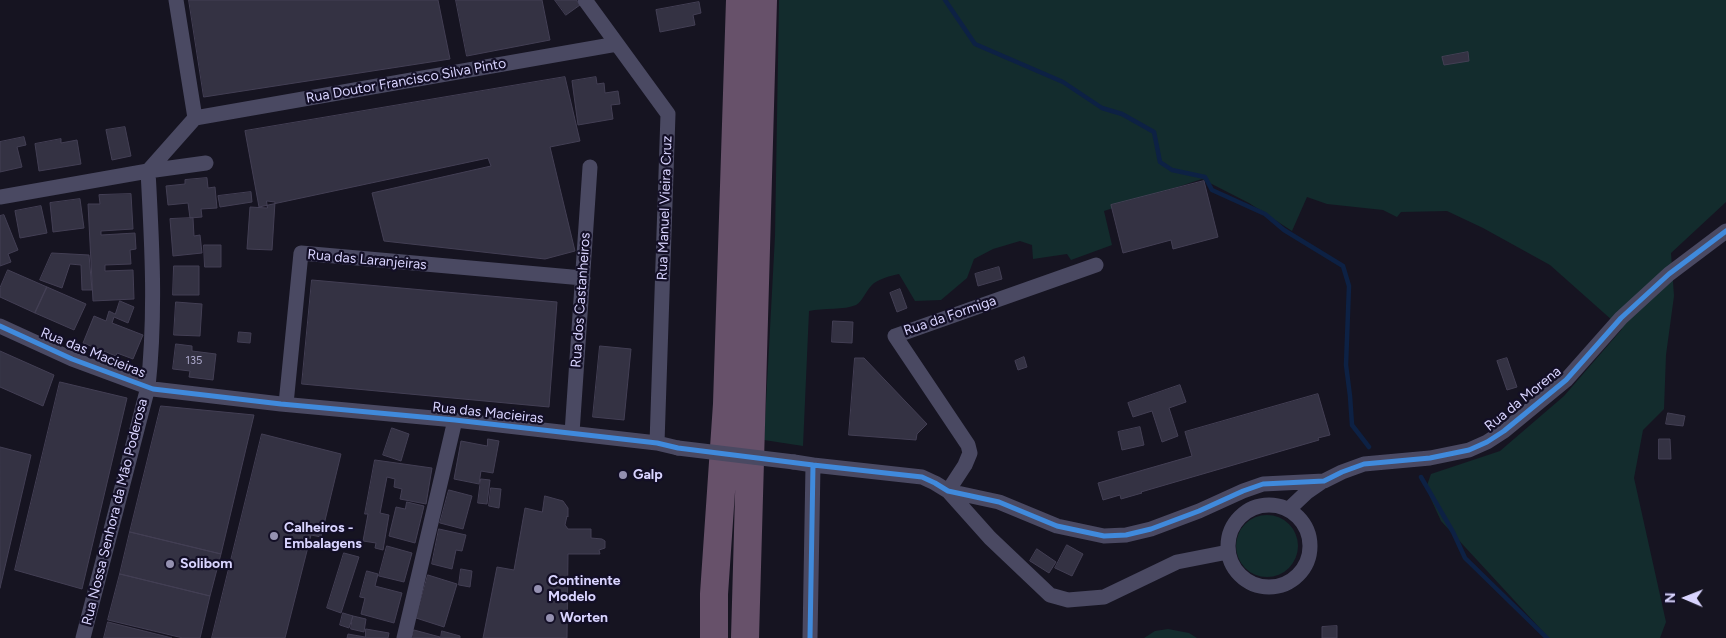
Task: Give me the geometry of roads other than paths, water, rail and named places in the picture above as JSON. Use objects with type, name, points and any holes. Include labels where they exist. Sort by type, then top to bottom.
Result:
[{"type":"highway","points":[[714,638],[714,594],[727,404],[740,0]]},
{"type":"highway","points":[[744,638],[763,0]]},
{"type":"street","points":[[148,171],[195,118],[176,0]]},
{"type":"street","name":"Rua Manuel Vieira Cruz","points":[[586,0],[668,114],[658,443]]},
{"type":"street","name":"Rua Doutor Francisco Silva Pinto","points":[[195,118],[617,44]]},
{"type":"street","points":[[0,197],[148,171],[206,163]]},
{"type":"street","name":"Rua dos Castanheiros","points":[[572,433],[590,167]]},
{"type":"street","name":"Rua Nossa Senhora da Mão Poderosa","points":[[83,638],[148,387],[154,275],[148,171]]},
{"type":"street","name":"Rua da Morena","points":[[948,492],[999,502],[1057,526],[1104,536],[1126,535],[1151,529],[1263,484],[1324,481],[1364,464],[1449,456],[1469,450],[1487,442],[1504,431],[1566,380],[1621,318],[1669,274],[1726,231]]},
{"type":"street","name":"Rua das Laranjeiras","points":[[286,404],[301,253],[583,278]]},
{"type":"street","name":"Rua da Formiga","points":[[948,492],[966,465],[970,453],[968,445],[894,336],[1096,265]]},
{"type":"street","name":"Rua das Macieiras","points":[[0,326],[72,359],[153,389],[572,433],[813,465]]},
{"type":"street","points":[[404,638],[455,420]]},
{"type":"street","points":[[810,638],[813,465],[922,477],[935,482],[948,492],[990,538],[1050,595],[1068,600],[1104,597],[1177,562],[1228,552]]},
{"type":"street","points":[[1289,509],[1306,492],[1324,481]]},
{"type":"street","points":[[1264,504],[1277,505],[1289,509],[1300,518],[1308,530],[1309,558],[1302,571],[1292,581],[1279,586],[1265,588],[1252,584],[1240,576],[1232,565],[1228,552],[1228,539],[1232,526],[1240,516],[1251,508],[1264,504]]},
{"type":"waterway","points":[[945,0],[975,44],[1063,82],[1102,108],[1122,114],[1154,132],[1160,162],[1172,170],[1205,177],[1212,190],[1265,214],[1284,230],[1343,266],[1349,286],[1346,365],[1352,425],[1369,447]]},
{"type":"waterway","points":[[1421,477],[1453,532],[1465,558],[1547,638]]},
{"type":"place","name":"Galp","points":[[623,475]]},
{"type":"place","name":"Calheiros - Embalagens","points":[[274,536]]},
{"type":"place","name":"Solibom","points":[[170,564]]},
{"type":"place","name":"Continente Modelo","points":[[538,589]]},
{"type":"place","name":"Worten","points":[[550,618]]}]
